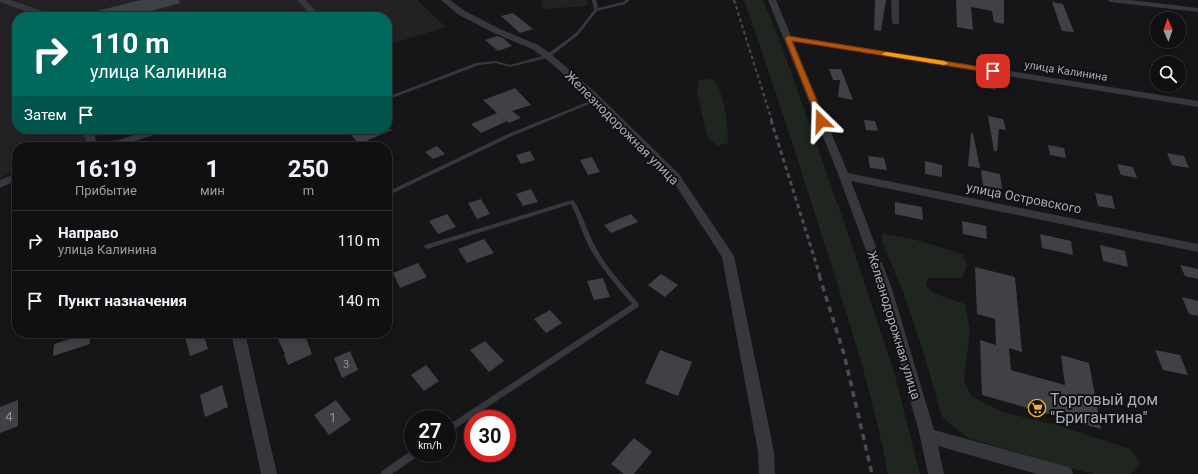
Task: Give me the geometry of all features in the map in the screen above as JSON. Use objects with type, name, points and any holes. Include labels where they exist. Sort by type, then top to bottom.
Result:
[{"type":"street","points":[[3,0],[37,12]]},
{"type":"street","points":[[301,0],[313,12]]},
{"type":"street","name":"Железнодорожная улица","points":[[445,0],[462,13],[497,31],[535,47],[548,56],[597,100],[675,176],[728,256],[766,452],[767,474]]},
{"type":"street","name":"Железнодорожная улица","points":[[772,0],[844,176],[886,289],[928,436],[936,474]]},
{"type":"street","points":[[895,0],[896,22]]},
{"type":"street","points":[[1111,0],[1198,10]]},
{"type":"street","name":"улица Калинина","points":[[788,38],[1198,104]]},
{"type":"street","points":[[120,142],[146,134]]},
{"type":"street","name":"улица Островского","points":[[844,176],[1198,248]]},
{"type":"street","points":[[0,184],[12,178]]},
{"type":"street","points":[[239,338],[269,474]]},
{"type":"street","points":[[928,436],[1065,474]]},
{"type":"lane","points":[[594,0],[596,10]]},
{"type":"lane","points":[[392,97],[478,64],[496,62],[510,66],[548,56],[577,34],[596,10],[624,3],[628,0]]},
{"type":"lane","points":[[392,192],[510,135],[597,100]]},
{"type":"lane","points":[[427,247],[572,202],[578,210],[588,239],[604,268],[636,305],[456,424]]},
{"type":"lane","points":[[385,474],[404,461]]},
{"type":"shaded area","points":[[0,0],[417,0],[446,27],[392,43],[392,12],[12,12],[12,134],[104,134],[79,142],[12,142],[12,172],[0,178]]},
{"type":"shaded area","points":[[541,0],[586,0],[588,6],[543,9]]},
{"type":"shaded area","points":[[744,0],[763,0],[781,44],[853,248],[894,372],[920,474],[888,474],[877,421],[863,368],[789,132]]},
{"type":"shaded area","points":[[713,79],[717,85],[725,109],[728,143],[717,146],[707,136],[697,92],[699,80]]},
{"type":"shaded area","points":[[882,234],[923,242],[963,255],[967,265],[962,278],[928,278],[926,285],[933,293],[965,304],[970,330],[964,380],[971,396],[1002,412],[1057,425],[1130,449],[1140,462],[1131,474],[1095,474],[1077,470],[966,437],[942,417],[924,354],[901,286],[882,242]]},
{"type":"building","points":[[141,0],[179,0],[180,3],[147,12],[93,12]]},
{"type":"building","points":[[875,0],[886,0],[881,31],[874,30]]},
{"type":"building","points":[[956,0],[1004,0],[1004,24],[994,22],[992,11],[971,7],[973,30],[957,27]]},
{"type":"building","points":[[1052,2],[1063,4],[1074,32],[1062,31]]},
{"type":"building","points":[[513,13],[533,29],[520,33],[501,16]]},
{"type":"building","points":[[497,36],[503,38],[512,46],[498,51],[485,40]]},
{"type":"building","points":[[829,69],[841,69],[853,100],[838,97],[840,80],[833,80]]},
{"type":"building","points":[[985,78],[996,81],[996,90],[985,88]]},
{"type":"building","points":[[515,88],[531,105],[512,111],[521,118],[509,123],[507,121],[481,133],[471,124],[497,113],[483,100]]},
{"type":"building","points":[[988,116],[1003,119],[1006,130],[999,129],[997,151],[994,151]]},
{"type":"building","points":[[864,120],[875,121],[878,131],[866,130]]},
{"type":"building","points":[[971,133],[973,133],[980,168],[968,166]]},
{"type":"building","points":[[350,134],[383,134],[364,142],[357,142]]},
{"type":"building","points":[[1048,145],[1064,148],[1066,158],[1050,155]]},
{"type":"building","points":[[437,146],[445,154],[433,159],[425,152]]},
{"type":"building","points":[[530,151],[535,160],[521,164],[516,155]]},
{"type":"building","points":[[1167,153],[1184,156],[1189,168],[1172,165]]},
{"type":"building","points":[[868,156],[884,158],[887,170],[870,168]]},
{"type":"building","points":[[592,157],[600,172],[588,175],[580,160]]},
{"type":"building","points":[[925,161],[942,165],[942,177],[925,174]]},
{"type":"building","points":[[1117,164],[1133,167],[1137,178],[1121,175]]},
{"type":"building","points":[[981,170],[1000,174],[1002,189],[983,186]]},
{"type":"building","points":[[531,189],[538,202],[523,206],[516,194]]},
{"type":"building","points":[[1095,193],[1112,196],[1115,209],[1098,206]]},
{"type":"building","points":[[481,199],[490,214],[477,219],[468,203]]},
{"type":"building","points":[[895,202],[922,207],[923,220],[895,214]]},
{"type":"building","points":[[447,214],[456,227],[438,234],[429,221]]},
{"type":"building","points":[[631,214],[638,222],[611,233],[604,225]]},
{"type":"building","points":[[962,221],[986,226],[987,239],[963,234]]},
{"type":"building","points":[[1040,234],[1071,241],[1073,255],[1042,248]]},
{"type":"building","points":[[484,239],[494,253],[467,263],[458,249]]},
{"type":"building","points":[[1100,245],[1125,251],[1128,267],[1103,261]]},
{"type":"building","points":[[418,263],[427,277],[400,288],[393,273]]},
{"type":"building","points":[[1180,265],[1198,269],[1198,279],[1185,276]]},
{"type":"building","points":[[975,267],[1015,277],[1022,352],[1009,348],[1011,370],[1065,385],[1061,355],[1089,363],[1101,429],[982,395],[980,340],[996,345],[995,319],[977,314]]},
{"type":"building","points":[[661,274],[678,285],[665,297],[648,285]]},
{"type":"building","points":[[603,278],[610,297],[594,300],[587,281]]},
{"type":"building","points":[[1182,297],[1198,301],[1198,316],[1189,314]]},
{"type":"building","points":[[550,310],[562,323],[546,333],[534,319]]},
{"type":"building","points":[[73,338],[90,338],[90,344],[53,356],[54,344]]},
{"type":"building","points":[[185,338],[205,338],[208,349],[190,356]]},
{"type":"building","points":[[277,338],[306,338],[312,354],[288,365],[284,355],[285,354]]},
{"type":"building","points":[[485,341],[504,361],[489,372],[470,350]]},
{"type":"building","points":[[660,350],[692,362],[678,396],[645,383]]},
{"type":"building","points":[[1155,350],[1180,355],[1188,375],[1163,370]]},
{"type":"building","points":[[350,351],[358,370],[342,378],[334,358]]},
{"type":"building","points":[[426,365],[439,381],[424,391],[411,375]]},
{"type":"building","points":[[222,385],[228,407],[205,417],[200,395]]},
{"type":"building","points":[[18,400],[18,426],[0,433],[0,407]]},
{"type":"building","points":[[336,400],[351,420],[329,435],[314,415]]},
{"type":"building","points":[[634,438],[652,452],[634,474],[624,474],[611,464]]},
{"type":"railway","points":[[734,0],[772,121]]},
{"type":"railway","points":[[771,120],[820,276]]},
{"type":"railway","points":[[819,275],[844,354],[872,474]]},
{"type":"slow traffic","points":[[886,54],[944,63]]},
{"type":"place","name":"Торговый дом \"Бригантина\"","points":[[1037,408]]},
{"type":"route","points":[[821,121],[788,38],[993,71]]}]
